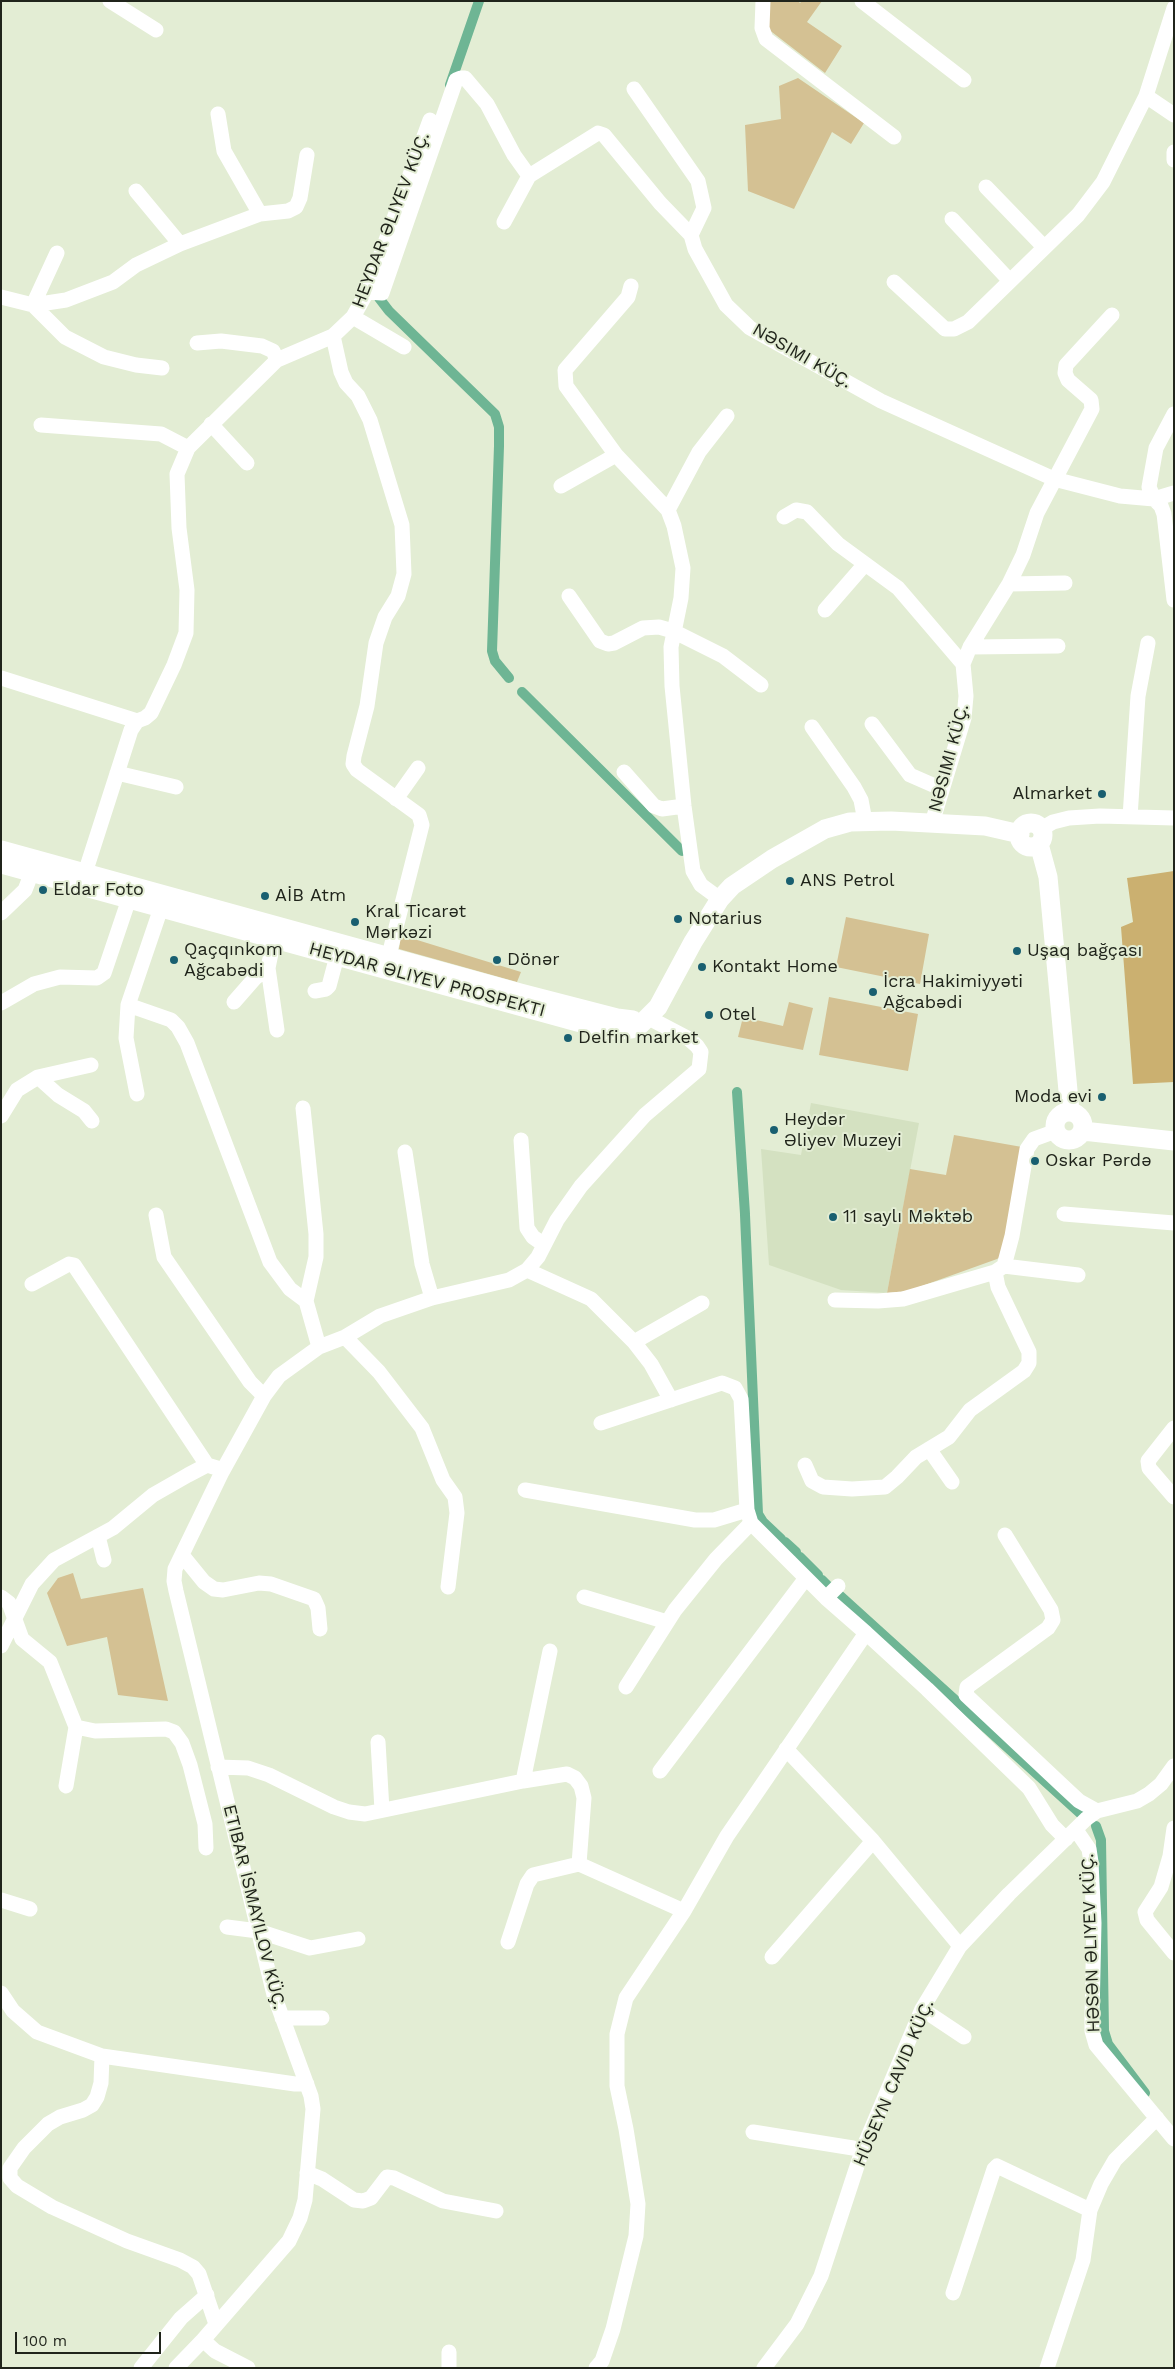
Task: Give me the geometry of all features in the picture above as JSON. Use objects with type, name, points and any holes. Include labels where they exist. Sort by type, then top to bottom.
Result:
[{"type":"main road","name":"NƏSIMI KÜÇ.","points":[[649,1018],[658,1007],[693,942],[720,900],[746,876],[795,845],[837,825],[866,821],[932,823],[985,826],[1020,834],[1026,825],[1037,825],[1040,837]]},
{"type":"main road","points":[[1040,837],[1048,877],[1070,1112]]},
{"type":"main road","points":[[1,850],[617,1018],[625,1020],[649,1018]]},
{"type":"main road","name":"HEYDAR ƏLIYEV PROSPEKTI","points":[[1,864],[603,1029],[631,1029],[649,1018]]},
{"type":"main road","points":[[1070,1112],[1075,1113],[1082,1121],[1083,1131],[1076,1139],[1066,1140],[1058,1135],[1056,1131],[1056,1120],[1060,1115],[1070,1112]]},
{"type":"main road","points":[[1083,1131],[1174,1141]]},
{"type":"street","points":[[110,1],[156,30]]},
{"type":"street","points":[[763,1],[762,28],[766,39],[894,137]]},
{"type":"street","points":[[862,1],[964,80]]},
{"type":"street","points":[[894,282],[945,329],[954,329],[968,322],[1078,215],[1103,182],[1146,96],[1174,8]]},
{"type":"street","points":[[367,292],[382,293],[456,80],[465,78],[486,104],[514,155],[529,176]]},
{"type":"street","points":[[504,222],[529,176],[598,134],[604,135],[660,203],[691,235],[704,208],[698,181],[634,88]]},
{"type":"street","points":[[1146,96],[1174,115]]},
{"type":"street","points":[[218,114],[224,151],[260,214]]},
{"type":"street","name":"HEYDAR ƏLIYEV KÜÇ.","points":[[85,873],[131,730],[137,721],[151,713],[174,666],[186,633],[187,590],[179,528],[177,474],[188,448],[277,360],[332,336],[353,317],[367,292],[430,120]]},
{"type":"street","points":[[1174,152],[1174,160]]},
{"type":"street","points":[[1,297],[33,305],[66,300],[113,282],[136,265],[180,244],[260,214],[288,211],[296,206],[307,155]]},
{"type":"street","points":[[986,187],[1044,247]]},
{"type":"street","points":[[136,191],[180,244]]},
{"type":"street","points":[[952,219],[1010,281]]},
{"type":"street","name":"NƏSIMI KÜÇ.","points":[[691,235],[700,260],[726,305],[750,328],[881,401],[1054,479],[1120,496],[1154,499],[1174,493]]},
{"type":"street","points":[[33,305],[57,253]]},
{"type":"street","points":[[631,286],[628,297],[566,370],[566,386],[616,455],[668,510],[674,526],[683,568],[681,598],[671,647],[672,686],[684,806],[693,871],[701,885],[720,900]]},
{"type":"street","points":[[33,305],[65,337],[104,357],[136,365],[162,368]]},
{"type":"street","name":"NƏSIMI KÜÇ.","points":[[932,823],[964,718],[966,696],[963,664],[970,647],[1009,584],[1023,555],[1037,513],[1092,409],[1091,400],[1068,380],[1065,373],[1066,365],[1112,315]]},
{"type":"street","points":[[353,317],[404,347]]},
{"type":"street","points":[[332,336],[341,372],[346,383],[358,396],[370,420],[402,525],[404,574],[398,596],[385,617],[376,643],[367,706],[353,764],[357,770],[419,816],[422,825],[421,836],[389,955]]},
{"type":"street","points":[[197,343],[221,341],[262,346],[273,351],[277,360]]},
{"type":"street","points":[[1174,414],[1156,448],[1149,487],[1164,514],[1174,600]]},
{"type":"street","points":[[668,510],[699,452],[726,416]]},
{"type":"street","points":[[211,424],[247,463]]},
{"type":"street","points":[[41,425],[161,434],[188,448]]},
{"type":"street","points":[[561,486],[616,455]]},
{"type":"street","points":[[784,517],[796,510],[807,512],[838,544],[898,588],[963,664]]},
{"type":"street","points":[[825,610],[865,564]]},
{"type":"street","points":[[1009,584],[1065,583]]},
{"type":"street","points":[[570,596],[600,641],[608,644],[643,628],[659,627],[723,656],[761,685]]},
{"type":"street","points":[[1130,817],[1138,696],[1148,643]]},
{"type":"street","points":[[970,647],[1058,646]]},
{"type":"street","points":[[1,678],[137,721]]},
{"type":"street","points":[[872,724],[910,774],[942,789]]},
{"type":"street","points":[[812,726],[854,787],[861,800],[866,821]]},
{"type":"street","points":[[396,799],[418,768]]},
{"type":"street","points":[[624,772],[654,806],[668,809],[684,806]]},
{"type":"street","points":[[117,773],[176,787]]},
{"type":"street","points":[[1040,837],[1053,822],[1069,818],[1100,816],[1174,818]]},
{"type":"street","points":[[1,913],[25,890],[32,872]]},
{"type":"street","points":[[1,1003],[34,984],[60,977],[97,978],[104,973],[129,899]]},
{"type":"street","points":[[137,1094],[126,1038],[128,1005],[161,908]]},
{"type":"street","points":[[274,939],[268,968],[277,1030]]},
{"type":"street","points":[[315,991],[326,989],[329,986],[337,956]]},
{"type":"street","points":[[234,1002],[255,978],[268,968]]},
{"type":"street","points":[[128,1005],[171,1020],[178,1027],[187,1043],[270,1262],[290,1289],[306,1301]]},
{"type":"street","points":[[176,2368],[203,2340],[289,2240],[300,2218],[305,2200],[313,2109],[307,2084],[274,1995],[174,1581],[175,1569],[222,1472],[264,1396],[279,1376],[319,1347],[345,1337],[380,1316],[432,1298],[509,1280],[527,1270],[538,1257],[543,1244],[581,1186],[645,1115],[699,1069],[702,1060],[701,1052],[697,1046],[689,1039],[649,1018]]},
{"type":"street","points":[[1,1116],[18,1090],[38,1077],[91,1065]]},
{"type":"street","points":[[38,1077],[58,1095],[84,1111],[92,1121]]},
{"type":"street","points":[[303,1108],[316,1234],[316,1258],[306,1301],[319,1347]]},
{"type":"street","points":[[805,1465],[812,1481],[822,1486],[852,1488],[885,1487],[916,1457],[949,1436],[970,1410],[1024,1371],[1029,1363],[1029,1352],[998,1287],[1000,1269],[1012,1236],[1027,1149],[1034,1139],[1056,1131]]},
{"type":"street","points":[[521,1140],[527,1228],[533,1237],[543,1244]]},
{"type":"street","points":[[405,1152],[422,1264],[432,1298]]},
{"type":"street","points":[[1064,1214],[1174,1223]]},
{"type":"street","points":[[156,1215],[164,1257],[250,1382],[264,1396]]},
{"type":"street","points":[[32,1284],[69,1264],[74,1265],[207,1465],[217,1468],[222,1472]]},
{"type":"street","points":[[834,1300],[878,1301],[903,1299],[1000,1269],[1078,1275]]},
{"type":"street","points":[[527,1270],[591,1299],[634,1342],[651,1364],[672,1400]]},
{"type":"street","points":[[634,1342],[702,1303]]},
{"type":"street","points":[[345,1337],[379,1372],[422,1428],[442,1480],[455,1498],[457,1513],[448,1587]]},
{"type":"street","points":[[601,1423],[722,1383],[735,1388],[741,1400],[749,1516],[667,1622],[626,1687]]},
{"type":"street","points":[[1174,1428],[1148,1461],[1150,1468],[1174,1497]]},
{"type":"street","points":[[929,1449],[952,1482]]},
{"type":"street","points":[[1,1646],[32,1584],[54,1560],[113,1528],[153,1495],[207,1465]]},
{"type":"street","points":[[525,1490],[695,1520],[749,1516]]},
{"type":"street","name":"HƏSƏN ƏLIYEV KÜÇ.","points":[[749,1516],[826,1598],[927,1689],[1029,1788],[1052,1826],[1071,1834],[1089,1849],[1094,1923],[1092,2031],[1096,2045],[1174,2139]]},
{"type":"street","points":[[98,1536],[104,1560]]},
{"type":"street","points":[[1005,1536],[1051,1610],[1053,1620],[1048,1628],[967,1687],[966,1695],[1064,1788],[1079,1801],[1098,1811],[1137,1801],[1161,1784],[1173,1770]]},
{"type":"street","points":[[182,1554],[204,1582],[214,1588],[223,1590],[271,1584],[314,1599],[318,1608],[320,1629]]},
{"type":"street","points":[[660,1771],[806,1578]]},
{"type":"street","points":[[826,1598],[838,1586]]},
{"type":"street","points":[[1,1597],[8,1603],[16,1619],[22,1639],[50,1662],[76,1727],[66,1786]]},
{"type":"street","points":[[584,1597],[667,1622]]},
{"type":"street","points":[[596,2368],[602,2361],[612,2328],[636,2228],[638,2204],[617,2086],[617,2034],[626,1998],[684,1911],[727,1836],[866,1633]]},
{"type":"street","points":[[523,1781],[550,1651]]},
{"type":"street","points":[[76,1727],[95,1731],[166,1729],[174,1732],[182,1743],[190,1765],[205,1824],[206,1848]]},
{"type":"street","points":[[378,1742],[382,1810]]},
{"type":"street","points":[[786,1750],[873,1841],[960,1946]]},
{"type":"street","points":[[218,1766],[248,1768],[269,1775],[334,1807],[349,1812],[365,1814],[523,1781],[567,1774],[575,1778],[582,1786],[584,1798],[579,1864]]},
{"type":"street","name":"HÜSEYN CAVID KÜÇ.","points":[[764,2368],[797,2324],[821,2276],[862,2151],[922,2009],[960,1946],[1009,1894],[1071,1834],[1098,1811]]},
{"type":"street","points":[[1174,1828],[1170,1856],[1161,1887],[1145,1912],[1147,1920],[1174,1953]]},
{"type":"street","points":[[772,1957],[873,1841]]},
{"type":"street","points":[[508,1942],[527,1884],[533,1875],[579,1864],[684,1911]]},
{"type":"street","points":[[1,1900],[30,1909]]},
{"type":"street","points":[[227,1927],[258,1931],[310,1948],[358,1939]]},
{"type":"street","points":[[1,1992],[13,2011],[36,2032],[102,2056],[295,2084],[307,2084]]},
{"type":"street","points":[[922,2009],[964,2037]]},
{"type":"street","points":[[282,2018],[322,2018]]},
{"type":"street","points":[[102,2056],[100,2084],[97,2097],[92,2105],[83,2110],[60,2117],[48,2124],[24,2148],[10,2168],[5,2182],[17,2186],[52,2207],[127,2241],[180,2260],[193,2267],[199,2274],[216,2324]]},
{"type":"street","points":[[1047,2368],[1083,2260],[1090,2210],[1101,2184],[1115,2160],[1157,2118]]},
{"type":"street","points":[[753,2132],[862,2151]]},
{"type":"street","points":[[953,2293],[994,2169],[997,2166],[1090,2210]]},
{"type":"street","points":[[308,2173],[322,2179],[354,2200],[363,2201],[371,2198],[387,2177],[394,2178],[443,2201],[496,2211]]},
{"type":"street","points":[[141,2368],[181,2318],[207,2295]]},
{"type":"street","points":[[203,2340],[215,2351],[248,2368]]},
{"type":"street","points":[[449,2352],[449,2368]]},
{"type":"shaded area","points":[[769,1],[798,1],[800,3],[802,1],[822,1],[807,22],[842,46],[825,73],[768,29]]},
{"type":"shaded area","points":[[798,78],[864,123],[851,144],[832,132],[794,209],[748,191],[745,125],[781,119],[779,86]]},
{"type":"shaded area","points":[[1174,871],[1174,1082],[1133,1084],[1121,927],[1133,922],[1127,878]]},
{"type":"shaded area","points":[[846,917],[929,934],[920,984],[836,967]]},
{"type":"shaded area","points":[[401,935],[521,972],[517,982],[399,949]]},
{"type":"shaded area","points":[[829,997],[918,1014],[908,1071],[819,1055]]},
{"type":"shaded area","points":[[789,1002],[813,1008],[803,1050],[738,1037],[743,1017],[783,1026]]},
{"type":"shaded area","name":"11 saylı Məktəb","points":[[811,1103],[919,1123],[887,1293],[841,1290],[769,1265],[761,1149],[801,1155]]},
{"type":"shaded area","points":[[954,1135],[1022,1147],[1003,1255],[997,1259],[908,1291],[887,1293],[910,1169],[946,1175]]},
{"type":"shaded area","points":[[73,1573],[81,1599],[143,1588],[168,1701],[118,1695],[107,1637],[67,1646],[47,1593],[58,1578]]},
{"type":"waterway","points":[[450,85],[479,1]]},
{"type":"waterway","points":[[379,298],[389,311],[495,414],[499,427],[499,446],[492,651],[495,661],[509,678]]},
{"type":"waterway","points":[[522,692],[682,851]]},
{"type":"waterway","points":[[737,1092],[745,1214]]},
{"type":"waterway","points":[[745,1215],[758,1514],[763,1522],[781,1539]]},
{"type":"waterway","points":[[785,1542],[796,1552]]},
{"type":"waterway","points":[[800,1557],[818,1575]]},
{"type":"waterway","points":[[822,1580],[830,1588]]},
{"type":"waterway","points":[[837,1593],[1081,1814]]},
{"type":"waterway","points":[[1096,1826],[1101,1840],[1104,2031],[1108,2044],[1145,2093]]},
{"type":"place","name":"Almarket","points":[[1102,794]]},
{"type":"place","name":"ANS Petrol","points":[[790,881]]},
{"type":"place","name":"Eldar Foto","points":[[43,890]]},
{"type":"place","name":"AİB Atm","points":[[265,896]]},
{"type":"place","name":"Notarius","points":[[678,919]]},
{"type":"place","name":"Kral Ticarət Mərkəzi","points":[[355,922]]},
{"type":"place","name":"Uşaq bağçası","points":[[1017,951]]},
{"type":"place","name":"Qaçqınkom Ağcabədi","points":[[174,960]]},
{"type":"place","name":"Dönər","points":[[497,960]]},
{"type":"place","name":"Kontakt Home","points":[[702,967]]},
{"type":"place","name":"İcra Hakimiyyəti Ağcabədi","points":[[873,992]]},
{"type":"place","name":"Otel","points":[[709,1015]]},
{"type":"place","name":"Delfin market","points":[[568,1038]]},
{"type":"place","name":"Moda evi","points":[[1102,1097]]},
{"type":"place","name":"Heydər Əliyev Muzeyi","points":[[774,1130]]},
{"type":"place","name":"Oskar Pərdə","points":[[1035,1161]]},
{"type":"place","name":"11 saylı Məktəb","points":[[833,1217]]}]
